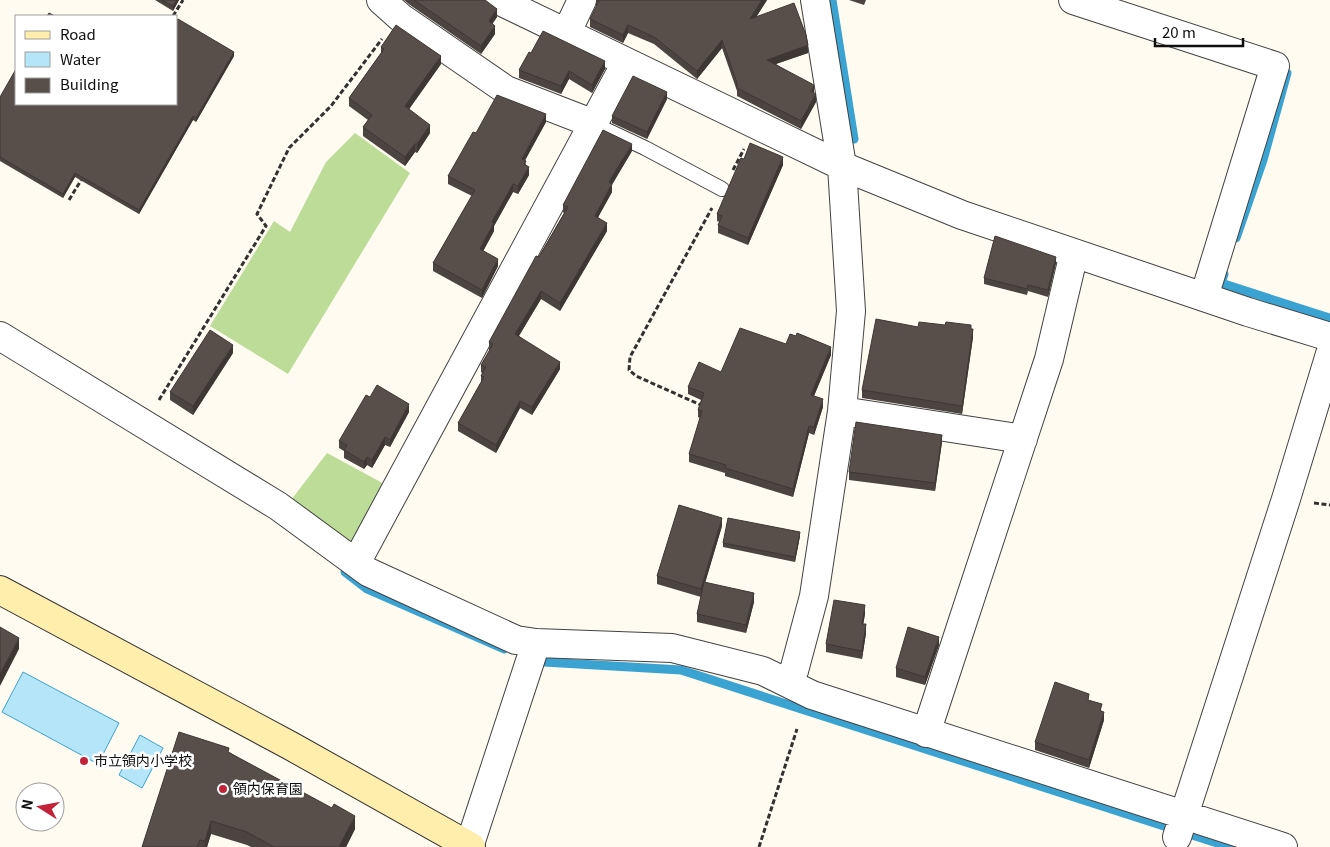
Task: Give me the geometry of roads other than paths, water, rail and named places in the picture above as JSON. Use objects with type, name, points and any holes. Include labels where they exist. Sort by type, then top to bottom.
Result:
[{"type":"street","points":[[498,0],[842,166],[962,215],[1204,297],[1330,337]]},
{"type":"street","points":[[566,34],[582,0]]},
{"type":"street","points":[[784,681],[794,671],[814,596],[842,411],[851,311],[842,166],[815,0]]},
{"type":"street","points":[[1073,0],[1275,66],[1204,297]]},
{"type":"street","points":[[390,8],[506,90],[594,124]]},
{"type":"street","points":[[356,563],[626,63]]},
{"type":"street","points":[[926,733],[1048,359],[1074,253]]},
{"type":"street","points":[[0,336],[278,506],[368,572],[516,640],[536,643],[672,648],[763,670],[812,695],[926,733],[1181,826],[1283,847]]},
{"type":"street","points":[[1181,826],[1286,499],[1330,354]]},
{"type":"street","points":[[842,411],[1023,438]]},
{"type":"street","points":[[0,590],[291,746],[469,847],[536,643]]},
{"type":"lane","points":[[594,124],[645,148],[722,189]]},
{"type":"water","points":[[23,672],[119,723],[98,764],[2,712]]},
{"type":"water","points":[[140,735],[163,748],[142,788],[119,775]]},
{"type":"waterway","points":[[832,0],[854,139]]},
{"type":"waterway","points":[[1236,238],[1263,160],[1287,73]]},
{"type":"waterway","points":[[1224,274],[1221,283],[1329,318]]},
{"type":"waterway","points":[[345,572],[367,589],[504,649]]},
{"type":"waterway","points":[[544,662],[681,670],[1167,827]]},
{"type":"waterway","points":[[1189,834],[1230,847]]},
{"type":"place","name":"市立領内小学校","points":[[84,761]]},
{"type":"place","name":"領内保育園","points":[[223,789]]}]
